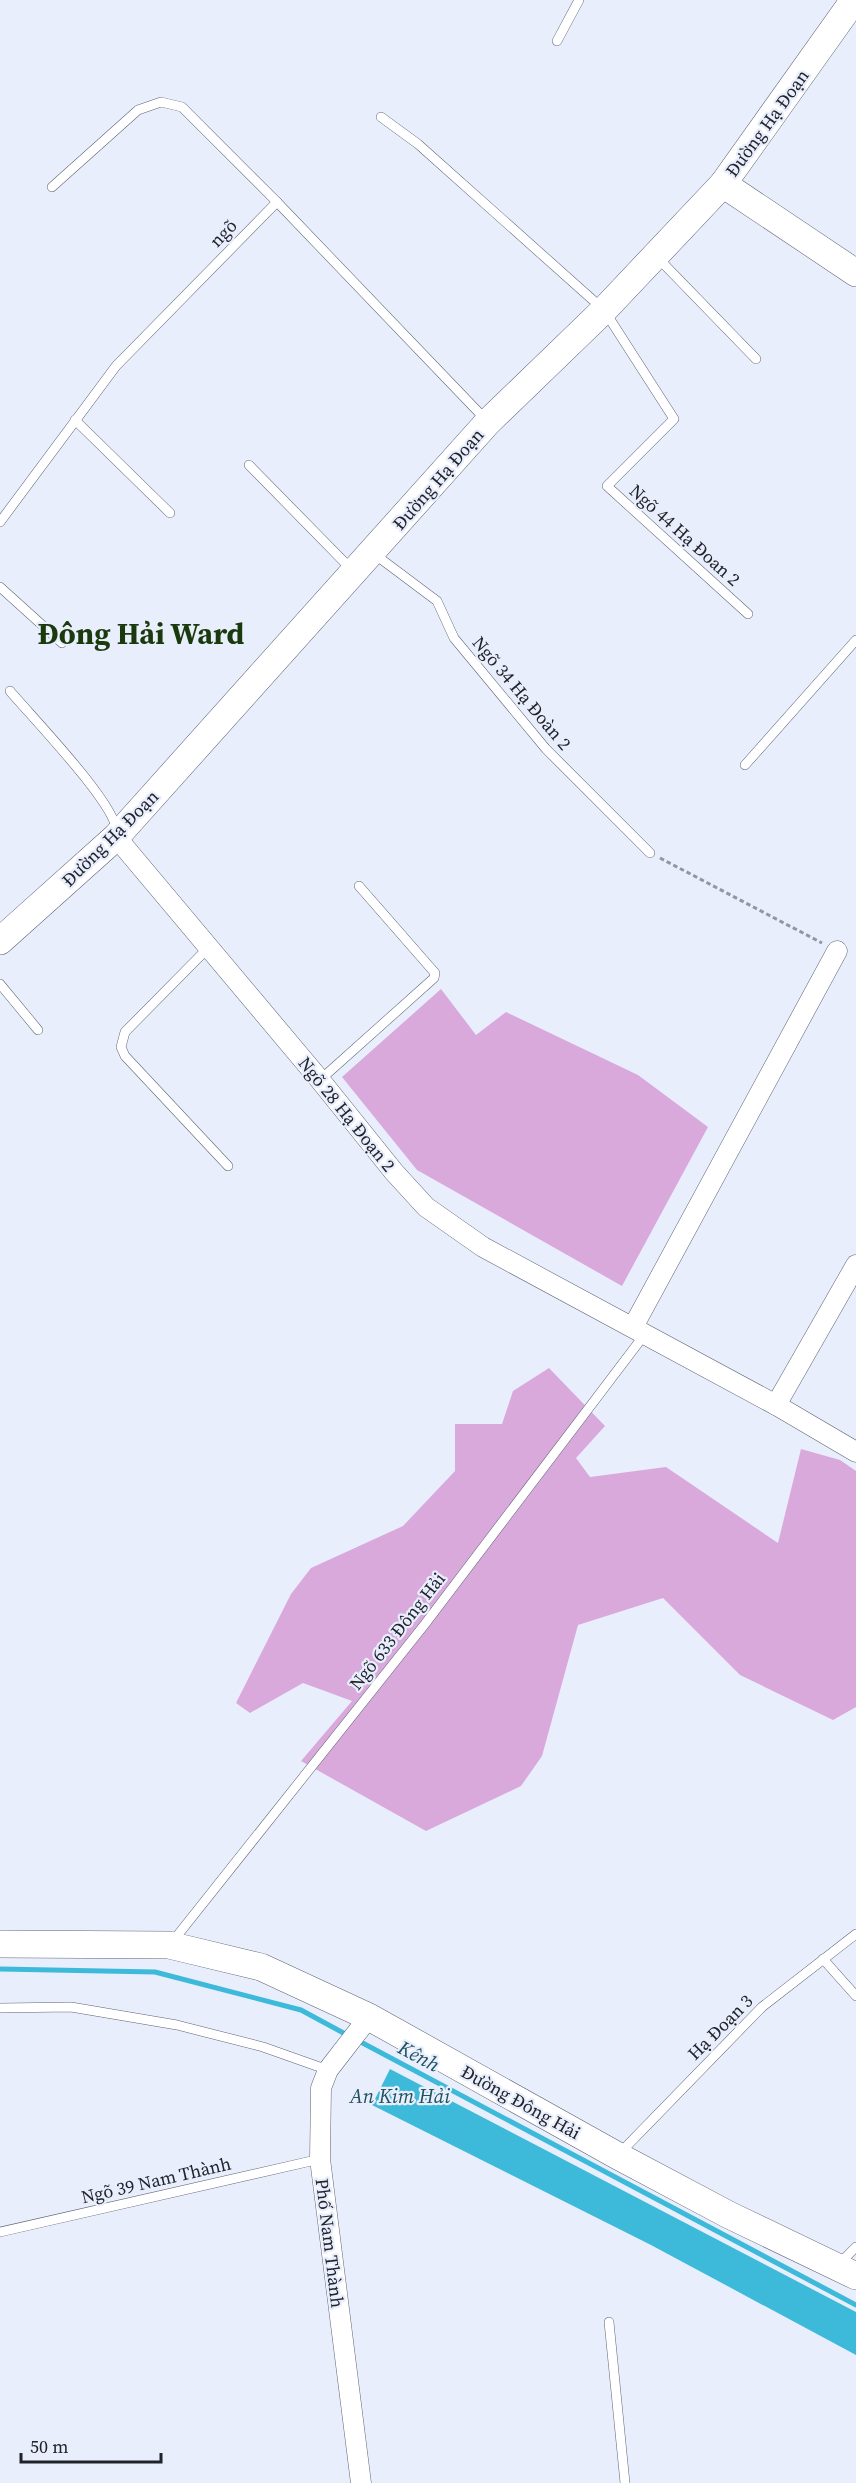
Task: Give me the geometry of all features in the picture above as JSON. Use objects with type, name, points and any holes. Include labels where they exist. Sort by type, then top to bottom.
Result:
[{"type":"street","name":"Đường Hạ Đoạn","points":[[0,941],[116,837],[488,422],[604,310],[723,184],[854,0]]},
{"type":"street","points":[[723,184],[856,273]]},
{"type":"street","name":"Ngõ 28 Hạ Đoạn 2","points":[[116,837],[320,1080],[394,1172],[426,1207],[483,1247],[776,1405],[856,1452]]},
{"type":"street","points":[[639,1330],[837,951]]},
{"type":"street","points":[[776,1405],[856,1265]]},
{"type":"street","name":"Đường Đông Hải","points":[[0,1944],[169,1945],[261,1967],[729,2215],[847,2271]]},
{"type":"street","name":"Phố Nam Thành","points":[[361,2483],[320,2159],[321,2088],[328,2070],[365,2022]]},
{"type":"lane","points":[[557,41],[579,0]]},
{"type":"lane","points":[[52,187],[138,110],[162,102],[182,107],[277,202],[488,422]]},
{"type":"lane","points":[[381,117],[418,144],[604,310]]},
{"type":"lane","name":"ngõ","points":[[0,522],[116,366],[277,202]]},
{"type":"lane","points":[[655,256],[756,359]]},
{"type":"lane","name":"Ngõ 44 Hạ Đoan 2","points":[[604,310],[674,418],[607,486],[748,614]]},
{"type":"lane","points":[[75,420],[170,513]]},
{"type":"lane","name":"Ngõ 34 Hạ Đoàn 2","points":[[249,465],[364,563],[436,601],[454,638],[546,749],[651,853]]},
{"type":"lane","points":[[0,587],[62,643]]},
{"type":"lane","points":[[745,765],[856,640]]},
{"type":"lane","points":[[10,691],[105,802],[117,826],[116,837]]},
{"type":"lane","points":[[320,1080],[434,978],[435,973],[359,886]]},
{"type":"lane","points":[[209,947],[125,1032],[121,1047],[125,1056],[228,1166]]},
{"type":"lane","points":[[0,984],[38,1030]]},
{"type":"lane","name":"Ngõ 633 Đông Hải","points":[[169,1945],[417,1633],[639,1330]]},
{"type":"lane","name":"Hạ Đoạn 3","points":[[618,2156],[762,2007],[856,1934]]},
{"type":"lane","points":[[823,1959],[856,1996]]},
{"type":"lane","points":[[0,2008],[71,2007],[177,2025],[263,2047],[328,2070]]},
{"type":"lane","name":"Ngõ 39 Nam Thành","points":[[0,2232],[320,2159]]},
{"type":"lane","points":[[847,2271],[856,2247]]},
{"type":"lane","points":[[609,2322],[625,2483]]},
{"type":"path","points":[[651,853],[837,951]]},
{"type":"shaded area","points":[[441,989],[476,1035],[506,1012],[638,1075],[708,1127],[622,1286],[417,1170],[342,1077]]},
{"type":"shaded area","points":[[549,1368],[605,1426],[576,1458],[590,1477],[666,1467],[778,1543],[801,1449],[840,1460],[856,1471],[856,1707],[833,1720],[740,1675],[663,1598],[578,1625],[542,1756],[521,1786],[426,1831],[301,1761],[352,1701],[303,1683],[250,1713],[236,1703],[291,1594],[311,1568],[403,1526],[455,1471],[455,1424],[502,1424],[513,1391]]},
{"type":"water","name":"An Kim Hải","points":[[390,2069],[856,2312],[856,2355],[651,2245],[372,2105]]},
{"type":"waterway","name":"Kênh","points":[[0,1969],[155,1972],[301,2010],[349,2036]]},
{"type":"waterway","name":"Kênh","points":[[357,2040],[856,2305]]},
{"type":"district","name":"Đông Hải Ward","points":[[141,633]]}]
